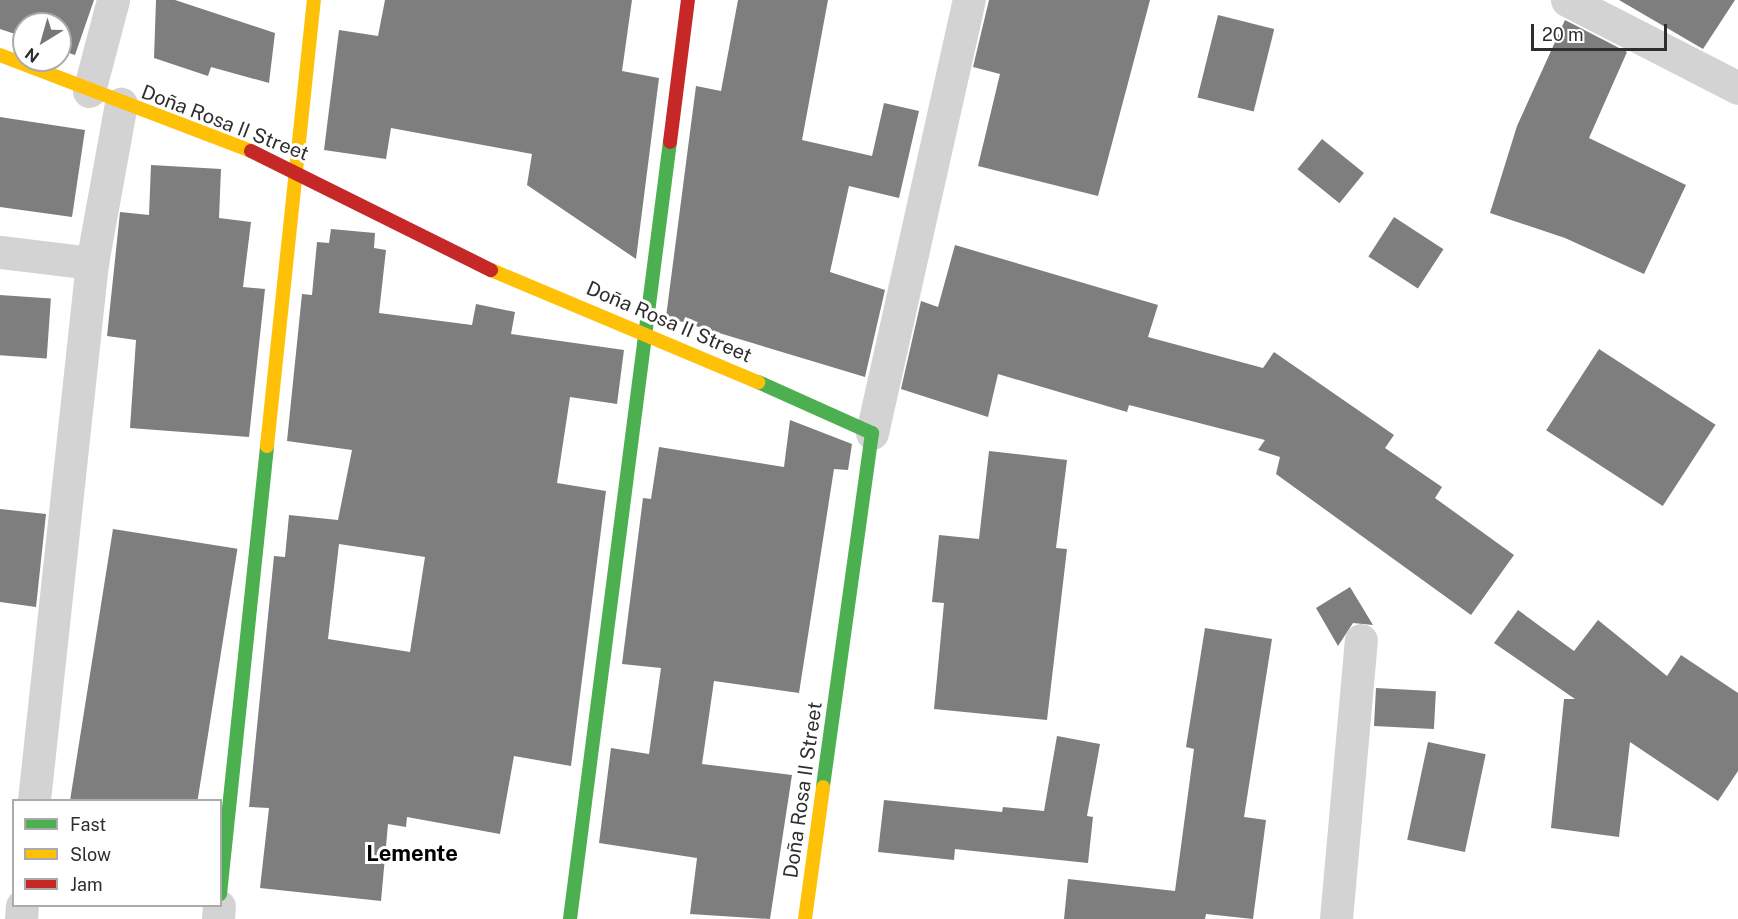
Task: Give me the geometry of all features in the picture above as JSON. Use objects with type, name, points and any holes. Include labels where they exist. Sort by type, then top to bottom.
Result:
[{"type":"street","points":[[89,91],[113,0]]},
{"type":"street","points":[[222,874],[292,167],[314,0]]},
{"type":"street","points":[[570,919],[688,0]]},
{"type":"street","points":[[872,433],[969,0]]},
{"type":"street","points":[[1567,0],[1738,88]]},
{"type":"street","name":"Doña Rosa II Street","points":[[0,55],[121,104],[292,167],[455,255],[646,332],[872,433],[805,919]]},
{"type":"street","points":[[34,799],[92,263],[121,104]]},
{"type":"street","points":[[0,252],[92,263]]},
{"type":"street","points":[[1336,919],[1360,640]]},
{"type":"building","points":[[0,0],[94,0],[75,55],[72,54],[72,12],[12,12],[12,33],[0,29]]},
{"type":"building","points":[[156,0],[175,0],[275,33],[269,83],[211,67],[208,76],[154,58]]},
{"type":"building","points":[[385,0],[632,0],[622,71],[659,78],[636,259],[527,185],[532,154],[391,128],[386,159],[324,150],[339,30],[378,36]]},
{"type":"building","points":[[738,0],[828,0],[802,140],[872,156],[884,103],[919,111],[899,198],[849,186],[830,272],[885,290],[865,377],[666,317],[696,86],[721,91]]},
{"type":"building","points":[[989,0],[1150,0],[1098,196],[978,166],[1000,74],[973,67]]},
{"type":"building","points":[[1619,0],[1735,0],[1703,49]]},
{"type":"building","points":[[1218,15],[1274,29],[1254,112],[1197,97]]},
{"type":"building","points":[[1565,20],[1627,52],[1589,138],[1686,185],[1644,274],[1565,238],[1490,213],[1517,126]]},
{"type":"building","points":[[0,117],[85,130],[72,217],[0,207]]},
{"type":"building","points":[[1322,139],[1364,173],[1339,203],[1297,169]]},
{"type":"building","points":[[151,165],[221,169],[219,218],[251,222],[243,287],[265,289],[249,437],[130,428],[136,340],[107,336],[120,212],[149,215]]},
{"type":"building","points":[[1394,217],[1443,249],[1418,289],[1368,256]]},
{"type":"building","points":[[331,229],[375,233],[374,248],[386,250],[379,313],[472,325],[476,304],[515,312],[511,334],[624,350],[617,404],[570,397],[557,483],[606,491],[571,766],[514,756],[500,834],[407,817],[406,827],[388,824],[381,901],[260,888],[269,808],[249,807],[274,556],[285,557],[289,515],[338,520],[352,450],[287,441],[302,294],[312,295],[317,242],[329,243]],"holes":[[[339,544],[425,557],[410,652],[328,639]]]},
{"type":"building","points":[[955,245],[1158,305],[1148,337],[1263,368],[1274,352],[1394,435],[1385,448],[1442,487],[1435,498],[1514,555],[1471,615],[1276,474],[1280,457],[1258,450],[1265,440],[1129,405],[1127,412],[998,374],[988,417],[901,389],[921,301],[938,307]]},
{"type":"building","points":[[0,295],[51,299],[47,358],[0,355]]},
{"type":"building","points":[[1599,349],[1716,425],[1663,506],[1546,430]]},
{"type":"building","points":[[790,420],[852,444],[848,470],[834,469],[799,693],[714,681],[702,764],[792,775],[770,919],[690,914],[697,858],[599,843],[611,748],[649,754],[661,668],[622,664],[643,498],[651,499],[659,447],[784,467]]},
{"type":"building","points":[[989,451],[1067,460],[1056,548],[1067,549],[1047,720],[934,709],[944,603],[932,602],[939,535],[979,539]]},
{"type":"building","points":[[0,509],[46,514],[36,607],[0,602]]},
{"type":"building","points":[[113,529],[237,549],[198,799],[70,799]]},
{"type":"building","points":[[1350,587],[1373,625],[1353,623],[1338,646],[1316,608]]},
{"type":"building","points":[[1518,610],[1574,651],[1598,620],[1667,676],[1681,655],[1738,693],[1738,771],[1718,801],[1630,742],[1619,837],[1551,828],[1564,699],[1575,699],[1494,643]]},
{"type":"building","points":[[1205,628],[1272,639],[1244,817],[1266,820],[1253,919],[1206,914],[1205,919],[1064,919],[1068,879],[1175,891],[1194,749],[1186,747]]},
{"type":"building","points":[[1376,688],[1436,691],[1434,729],[1374,726]]},
{"type":"building","points":[[1057,736],[1100,744],[1087,816],[1093,817],[1088,863],[955,849],[954,860],[878,852],[884,800],[1002,812],[1003,807],[1044,811]]},
{"type":"building","points":[[1428,742],[1486,754],[1465,852],[1407,840]]},
{"type":"traffic: fast","points":[[570,919],[670,142]]},
{"type":"traffic: fast","points":[[758,382],[872,433],[823,787]]},
{"type":"traffic: fast","points":[[222,875],[267,446]]},
{"type":"traffic: slow","points":[[267,446],[314,0]]},
{"type":"traffic: slow","points":[[0,55],[251,151]]},
{"type":"traffic: slow","points":[[491,270],[758,382]]},
{"type":"traffic: slow","points":[[805,919],[823,787]]},
{"type":"traffic: jam","points":[[670,142],[688,0]]},
{"type":"traffic: jam","points":[[251,151],[491,270]]},
{"type":"district","name":"Lemente","points":[[412,854]]}]
